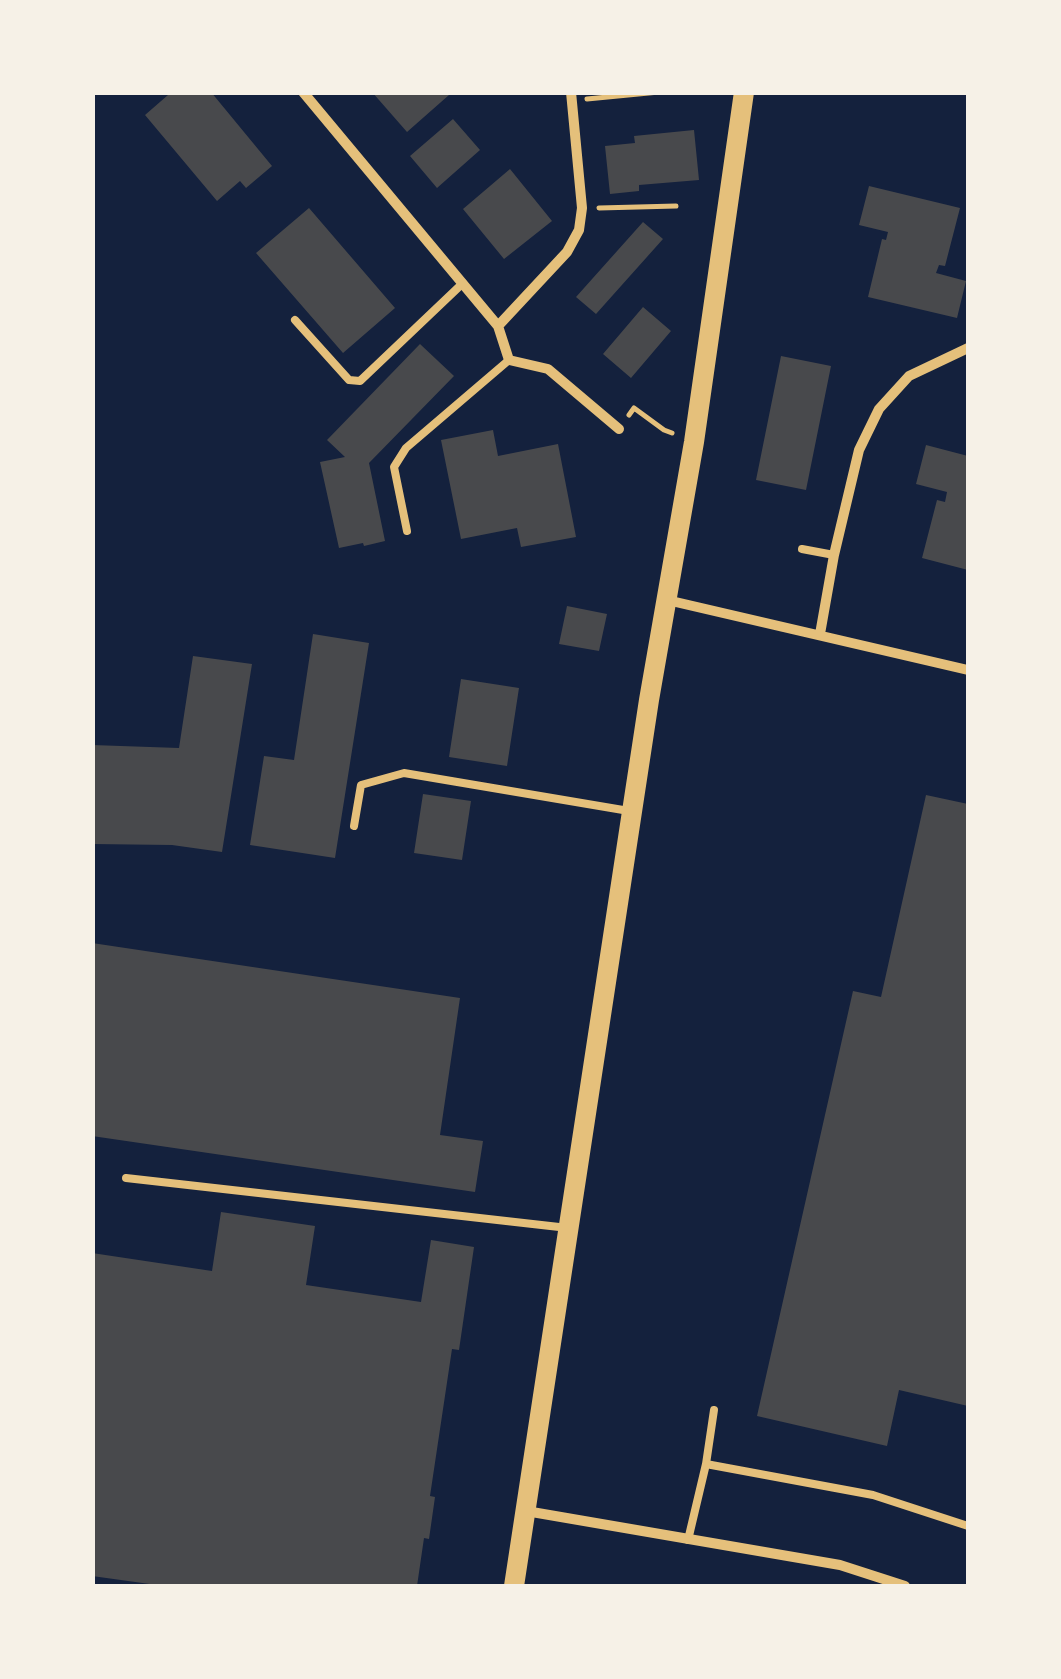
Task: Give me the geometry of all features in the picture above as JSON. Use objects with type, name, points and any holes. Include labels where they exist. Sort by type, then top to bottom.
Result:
[{"type":"main road","points":[[514,1586],[649,700],[694,442],[744,92]]},
{"type":"street","points":[[303,92],[498,326],[508,360],[548,370],[619,429]]},
{"type":"street","points":[[498,326],[567,252],[579,230],[582,208],[572,97]]},
{"type":"street","points":[[820,634],[859,450],[879,410],[909,376],[968,348]]},
{"type":"street","points":[[667,600],[968,670]]},
{"type":"street","points":[[526,1511],[840,1565],[905,1586]]},
{"type":"lane","points":[[294,320],[350,380],[360,381],[462,283]]},
{"type":"lane","points":[[406,531],[394,467],[406,448],[508,360]]},
{"type":"lane","points":[[802,549],[834,555]]},
{"type":"lane","points":[[354,826],[361,784],[404,773],[634,812]]},
{"type":"lane","points":[[126,1178],[568,1228]]},
{"type":"lane","points":[[688,1540],[714,1410]]},
{"type":"lane","points":[[706,1464],[872,1495],[968,1526]]},
{"type":"path","points":[[572,97],[659,92]]},
{"type":"path","points":[[582,208],[676,206]]},
{"type":"path","points":[[619,429],[634,408],[664,430],[694,442]]},
{"type":"building","points":[[166,92],[211,92],[272,166],[246,188],[240,181],[217,201],[145,115],[168,95]]},
{"type":"building","points":[[372,92],[446,92],[449,95],[407,132]]},
{"type":"building","points":[[453,119],[480,150],[437,188],[410,156]]},
{"type":"building","points":[[694,130],[699,180],[639,185],[639,191],[610,194],[605,146],[635,143],[634,136]]},
{"type":"building","points":[[510,169],[552,221],[504,259],[463,209]]},
{"type":"building","points":[[869,186],[960,208],[945,266],[939,265],[936,273],[966,281],[957,318],[868,297],[882,239],[886,240],[888,232],[859,225]]},
{"type":"building","points":[[309,208],[395,308],[343,353],[256,253]]},
{"type":"building","points":[[643,222],[663,239],[596,314],[576,297]]},
{"type":"building","points":[[643,307],[671,331],[631,378],[603,354]]},
{"type":"building","points":[[420,344],[454,376],[369,463],[385,541],[339,548],[320,462],[345,457],[327,440]]},
{"type":"building","points":[[781,356],[831,366],[806,490],[756,480]]},
{"type":"building","points":[[493,430],[498,456],[558,444],[576,537],[521,547],[517,528],[461,539],[441,440]]},
{"type":"building","points":[[926,445],[968,456],[968,570],[922,558],[937,500],[945,502],[947,492],[916,484]]},
{"type":"building","points":[[567,606],[607,614],[599,651],[559,644]]},
{"type":"building","points":[[313,634],[369,643],[335,858],[250,845],[264,756],[294,760]]},
{"type":"building","points":[[193,656],[252,664],[222,852],[172,845],[92,844],[92,745],[179,748]]},
{"type":"building","points":[[461,679],[519,688],[507,766],[449,757]]},
{"type":"building","points":[[423,794],[471,801],[462,860],[414,853]]},
{"type":"building","points":[[926,795],[968,804],[968,1406],[899,1390],[887,1446],[757,1416],[853,991],[881,997]]},
{"type":"building","points":[[92,943],[460,998],[440,1135],[483,1141],[475,1192],[92,1136]]},
{"type":"building","points":[[221,1212],[315,1226],[306,1285],[421,1302],[431,1240],[474,1247],[459,1350],[452,1349],[430,1496],[435,1497],[429,1539],[424,1538],[417,1586],[164,1586],[92,1576],[92,1253],[212,1271]]}]
